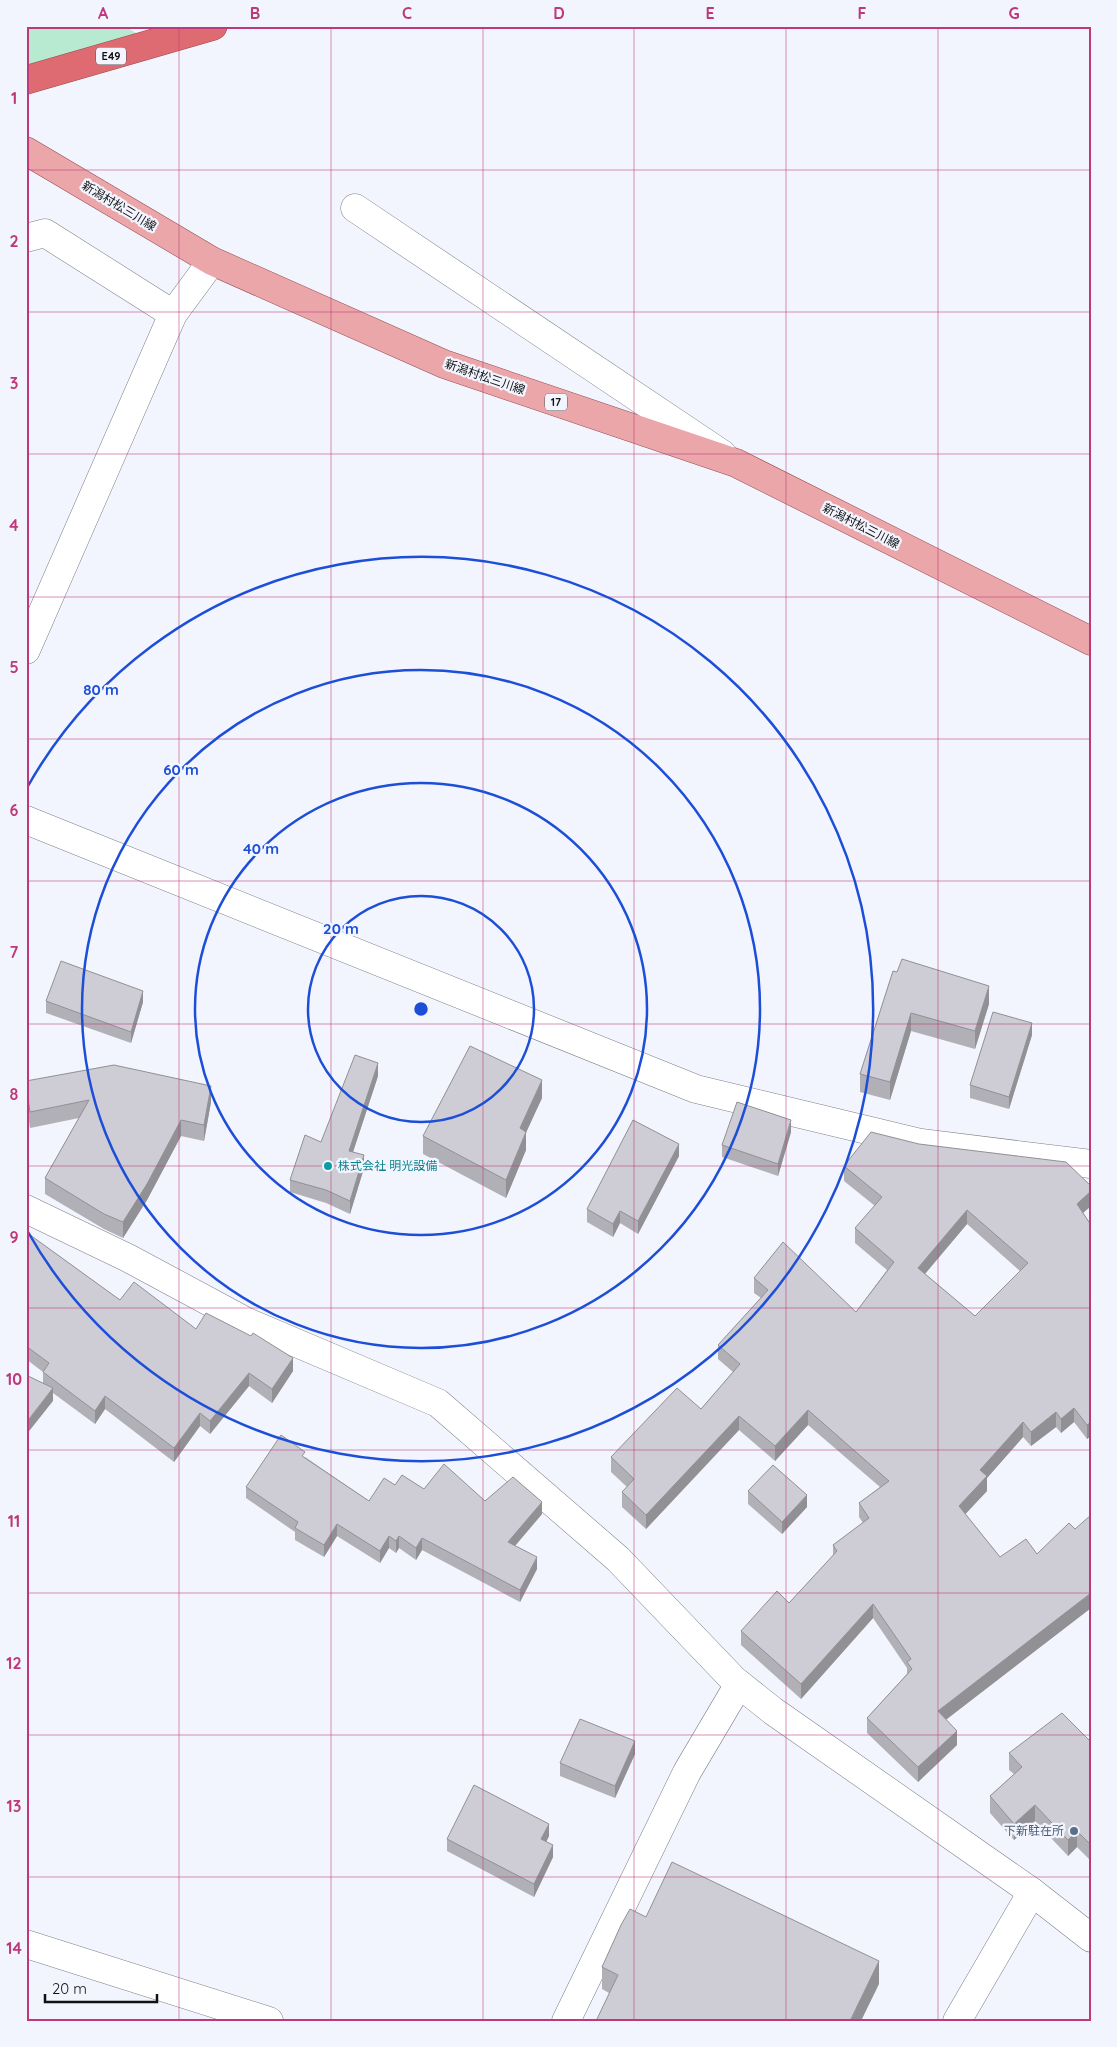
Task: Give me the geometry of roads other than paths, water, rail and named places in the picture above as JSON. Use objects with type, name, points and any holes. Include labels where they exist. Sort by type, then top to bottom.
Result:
[{"type":"highway","name":"E49","points":[[26,80],[204,29]]},
{"type":"main road","name":"新潟村松三川線","points":[[26,151],[212,261],[444,364],[736,464],[1091,641]]},
{"type":"street","points":[[355,208],[736,464]]},
{"type":"street","points":[[26,238],[45,233],[173,314]]},
{"type":"street","points":[[26,650],[173,314],[212,261]]},
{"type":"street","points":[[26,820],[696,1089],[920,1144],[1091,1164]]},
{"type":"street","points":[[26,1209],[128,1258],[247,1322],[438,1403],[618,1559],[739,1684],[773,1710],[1032,1892],[1091,1938]]},
{"type":"street","points":[[566,2021],[687,1772],[739,1684]]},
{"type":"street","points":[[957,2021],[1032,1892]]},
{"type":"street","points":[[26,1944],[269,2021]]},
{"type":"place","name":"株式会社 明光設備","points":[[328,1166]]},
{"type":"place","name":"下新駐在所","points":[[1074,1831]]}]
